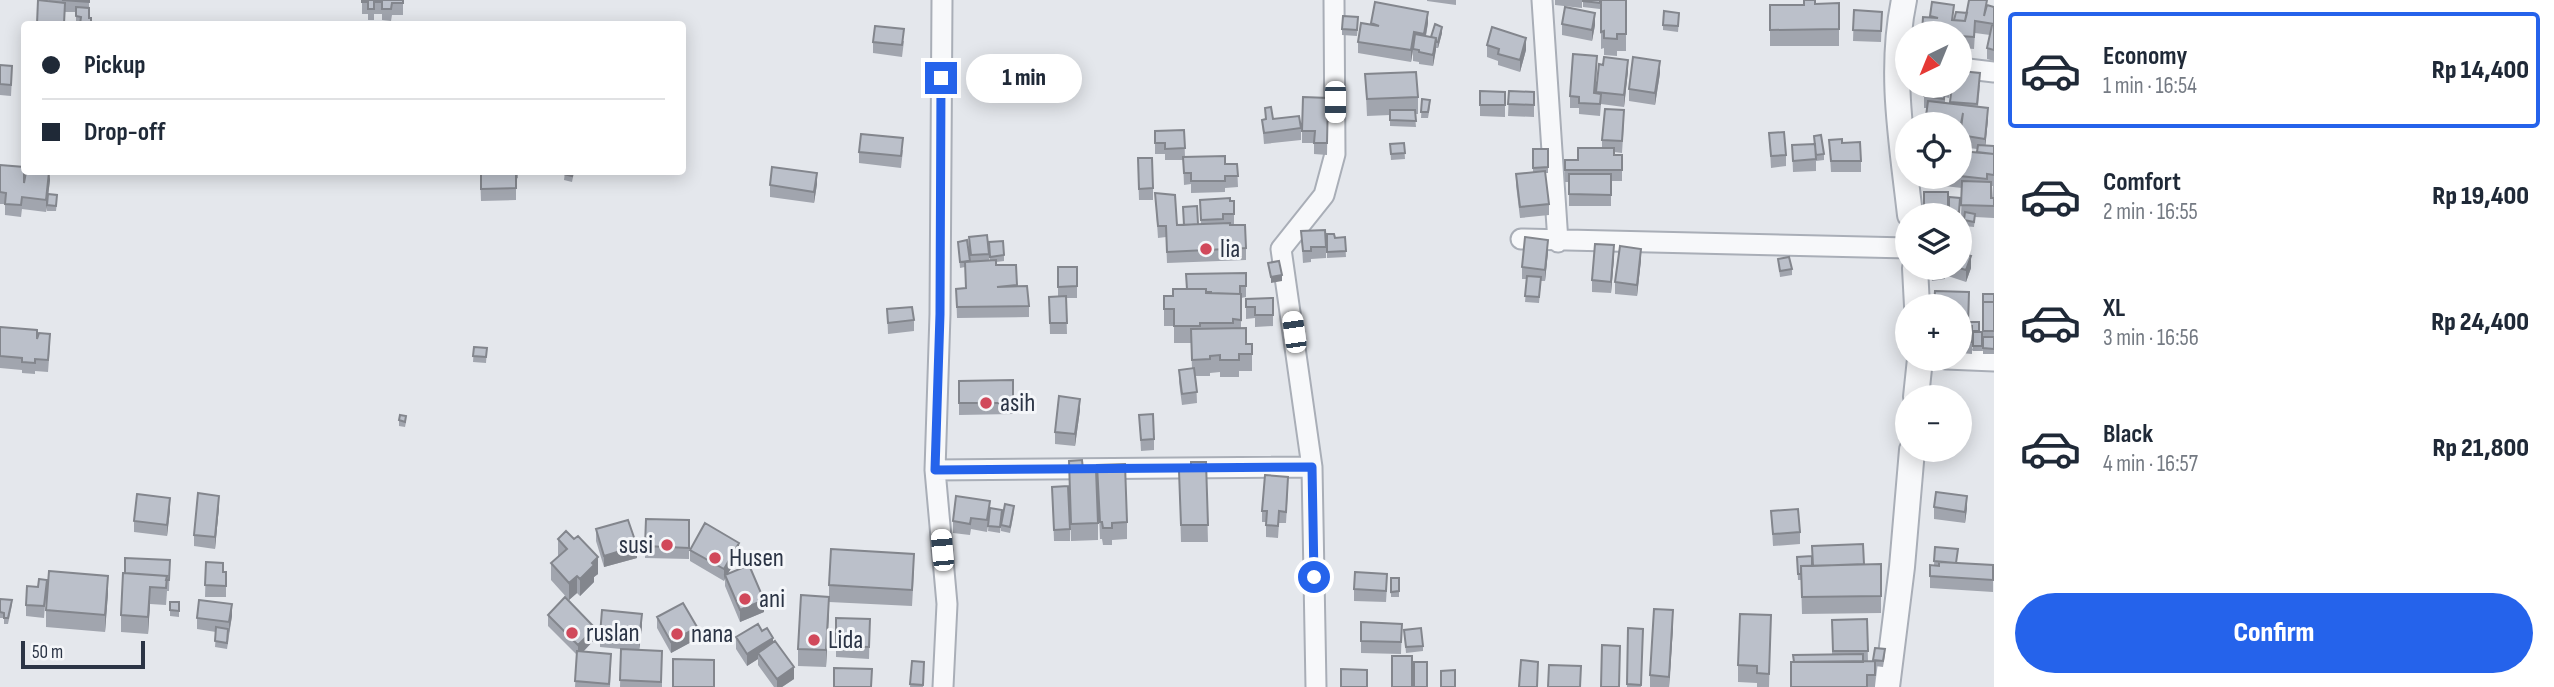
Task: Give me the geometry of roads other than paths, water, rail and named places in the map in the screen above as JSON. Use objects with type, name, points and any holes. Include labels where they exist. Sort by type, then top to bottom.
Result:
[{"type":"street","points":[[942,0],[940,314],[935,470],[947,604],[943,687]]},
{"type":"street","points":[[1316,687],[1312,467],[1281,249],[1324,195],[1335,153],[1334,0]]},
{"type":"street","points":[[1542,0],[1558,242]]},
{"type":"street","points":[[1900,21],[1904,0]]},
{"type":"street","points":[[1972,69],[1994,72]]},
{"type":"street","points":[[1896,98],[1909,203]]},
{"type":"street","points":[[1521,239],[1558,242],[1895,248]]},
{"type":"street","points":[[1972,360],[1994,361]]},
{"type":"street","points":[[1887,687],[1902,567],[1911,462]]},
{"type":"street","points":[[935,470],[1312,467]]},
{"type":"place","name":"lia","points":[[1206,249]]},
{"type":"place","name":"asih","points":[[986,403]]},
{"type":"place","name":"susi","points":[[667,545]]},
{"type":"place","name":"Husen","points":[[715,558]]},
{"type":"place","name":"ani","points":[[745,599]]},
{"type":"place","name":"ruslan","points":[[572,633]]},
{"type":"place","name":"nana","points":[[677,634]]},
{"type":"place","name":"Lida","points":[[814,640]]}]
